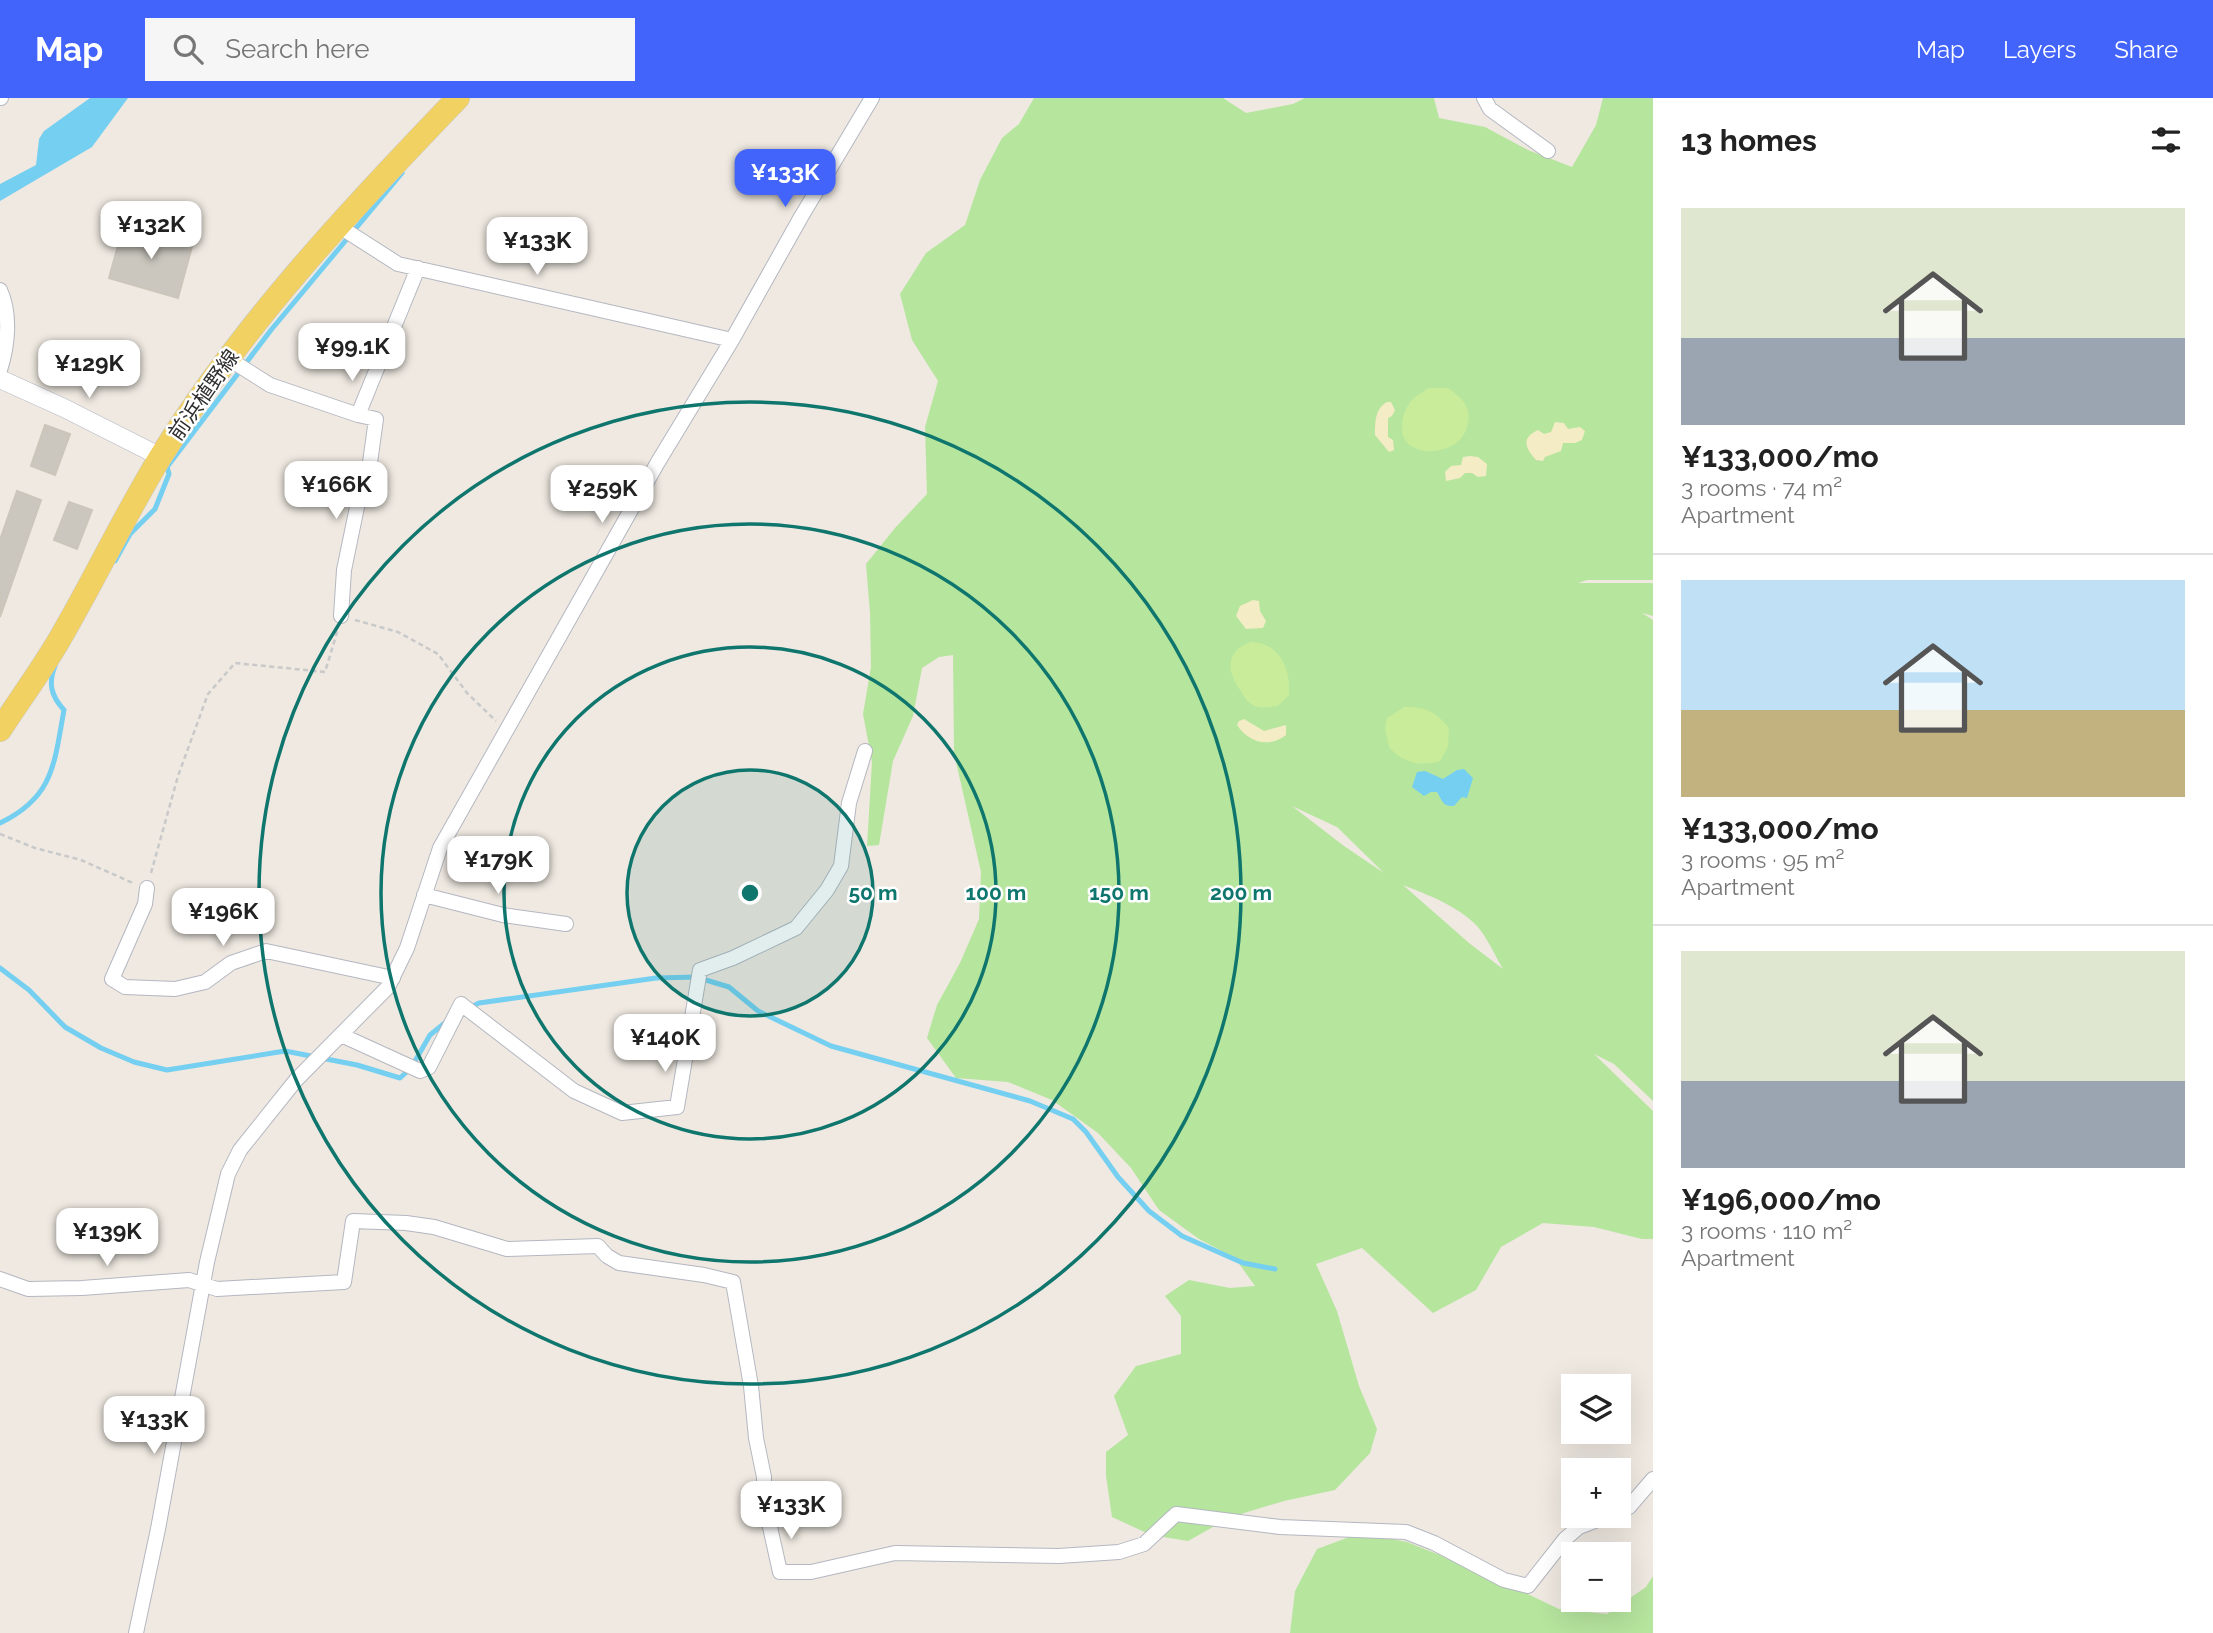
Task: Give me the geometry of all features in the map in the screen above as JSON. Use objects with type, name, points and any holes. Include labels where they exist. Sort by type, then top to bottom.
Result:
[{"type":"main road","name":"前浜植野線","points":[[0,730],[58,643],[161,457],[229,359],[337,225],[458,98]]},
{"type":"street","points":[[136,1633],[158,1529],[202,1284],[228,1174],[240,1150],[296,1080],[388,987],[407,948],[440,848],[658,462],[872,98]]},
{"type":"street","points":[[1484,98],[1490,109],[1548,151]]},
{"type":"street","points":[[337,225],[398,264],[732,340]]},
{"type":"street","points":[[358,415],[418,268]]},
{"type":"street","points":[[0,290],[7,321],[0,370]]},
{"type":"street","points":[[229,359],[270,385],[376,419],[369,470],[357,507],[344,570],[341,616]]},
{"type":"street","points":[[0,380],[64,408],[161,457]]},
{"type":"street","points":[[341,1035],[419,1071],[429,1067],[461,1004],[574,1091],[622,1113],[677,1107],[700,970],[733,958],[796,928],[827,890],[841,866],[849,803],[864,751]]},
{"type":"street","points":[[147,888],[145,904],[112,979],[125,987],[175,989],[205,982],[231,963],[266,951],[393,978]]},
{"type":"street","points":[[424,895],[503,915],[566,923]]},
{"type":"street","points":[[0,1279],[28,1289],[189,1280],[217,1289],[344,1282],[353,1221],[434,1227],[507,1249],[598,1246],[607,1256],[619,1263],[704,1275],[733,1282],[764,1477],[764,1500],[780,1572],[811,1572],[895,1553],[1059,1556],[1119,1552],[1144,1544],[1176,1514],[1280,1527],[1406,1532],[1434,1543],[1504,1580],[1528,1586],[1565,1539],[1578,1528]]},
{"type":"street","points":[[1631,1505],[1653,1479]]},
{"type":"path","points":[[0,834],[35,848],[81,860],[147,888],[178,776],[208,694],[235,663],[325,672],[341,616],[398,632],[438,654],[467,693],[506,731]]},
{"type":"green space","points":[[1034,98],[1223,98],[1246,113],[1293,104],[1305,98],[1434,98],[1439,118],[1485,127],[1528,150],[1572,167],[1596,125],[1603,98],[1653,98],[1653,580],[1587,580],[1578,583],[1653,583],[1653,616],[1642,613],[1653,620],[1653,1101],[1614,1064],[1594,1054],[1653,1111],[1653,1239],[1642,1239],[1594,1227],[1543,1223],[1501,1247],[1476,1290],[1433,1313],[1362,1248],[1316,1264],[1337,1311],[1359,1386],[1377,1429],[1370,1453],[1335,1490],[1284,1501],[1231,1517],[1188,1541],[1151,1535],[1112,1517],[1106,1476],[1106,1452],[1128,1435],[1114,1396],[1136,1366],[1181,1354],[1181,1316],[1165,1296],[1189,1280],[1230,1288],[1255,1286],[1235,1258],[1199,1239],[1159,1210],[1131,1168],[1098,1133],[1052,1100],[1008,1082],[956,1078],[927,1038],[937,1005],[960,963],[979,919],[981,872],[954,753],[953,655],[939,657],[922,668],[913,716],[893,761],[879,845],[867,846],[872,762],[863,714],[871,667],[866,564],[927,494],[925,427],[938,381],[912,340],[900,294],[926,253],[965,225],[980,180],[1002,138],[1019,124]],"holes":[[[1292,806],[1337,827],[1384,873],[1344,846]],[[1403,885],[1442,902],[1469,919],[1484,936],[1503,969]]]},
{"type":"green space","points":[[1429,388],[1448,388],[1468,409],[1469,420],[1462,438],[1442,450],[1419,449],[1409,445],[1403,436],[1405,412],[1418,395]]},
{"type":"green space","points":[[1251,642],[1261,643],[1276,652],[1286,667],[1289,695],[1278,706],[1263,708],[1253,705],[1235,683],[1231,668],[1233,655]]},
{"type":"green space","points":[[1404,707],[1430,711],[1449,728],[1448,747],[1440,761],[1426,764],[1412,762],[1400,757],[1389,747],[1385,728],[1387,718]]},
{"type":"green space","points":[[1360,1533],[1407,1542],[1475,1569],[1561,1609],[1561,1612],[1631,1612],[1631,1597],[1646,1587],[1653,1576],[1653,1633],[1290,1633],[1295,1591],[1317,1549]]},
{"type":"sand","points":[[1387,402],[1391,402],[1395,410],[1388,418],[1388,437],[1393,440],[1394,450],[1389,452],[1375,435],[1378,412]]},
{"type":"sand","points":[[1555,422],[1564,423],[1568,429],[1580,427],[1585,431],[1582,440],[1563,443],[1561,451],[1545,457],[1543,461],[1536,460],[1527,448],[1527,440],[1538,430],[1544,434],[1551,432]]},
{"type":"sand","points":[[1463,457],[1478,457],[1487,464],[1486,476],[1478,477],[1465,473],[1460,478],[1446,481],[1445,472],[1451,466],[1461,465]]},
{"type":"sand","points":[[1253,600],[1259,601],[1260,611],[1266,621],[1263,628],[1246,629],[1236,616],[1240,606]]},
{"type":"sand","points":[[1244,719],[1264,731],[1286,725],[1286,735],[1273,741],[1253,740],[1237,725]]},
{"type":"water","points":[[90,98],[128,98],[92,147],[0,201],[0,184],[36,165],[39,139],[44,131]]},
{"type":"water","points":[[1464,769],[1473,778],[1467,798],[1462,797],[1454,806],[1445,804],[1437,792],[1424,796],[1412,787],[1417,772],[1425,771],[1443,779],[1457,770]]},
{"type":"building","points":[[124,224],[193,243],[178,298],[109,278]]},
{"type":"building","points":[[45,425],[70,434],[55,475],[31,466]]},
{"type":"building","points":[[17,491],[41,500],[0,617],[0,540]]},
{"type":"building","points":[[69,502],[92,510],[77,549],[54,540]]},
{"type":"waterway","points":[[115,561],[130,534],[155,509],[169,474],[167,467],[271,330],[402,173]]},
{"type":"waterway","points":[[0,823],[31,802],[41,790],[54,763],[64,710],[52,689],[55,666]]},
{"type":"waterway","points":[[0,968],[29,990],[65,1027],[101,1048],[134,1062],[167,1070],[285,1051],[357,1065],[400,1078],[411,1068],[430,1035],[446,1022]]},
{"type":"waterway","points":[[469,1008],[479,1003],[656,978],[696,977],[729,987],[758,1011],[831,1046],[1030,1101],[1073,1119],[1086,1132],[1118,1177],[1149,1211],[1182,1236],[1243,1263],[1275,1269]]}]
